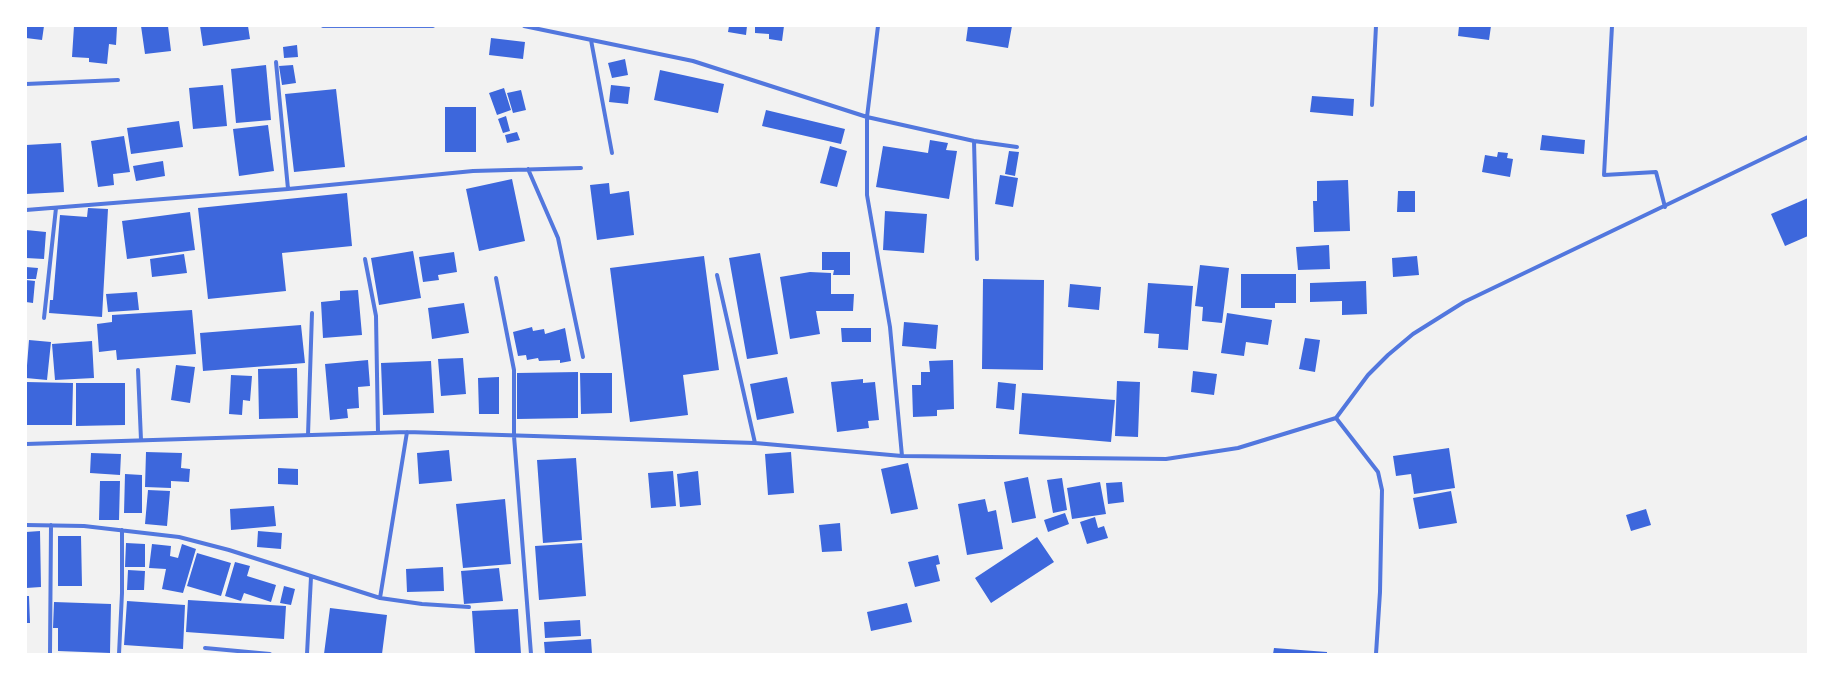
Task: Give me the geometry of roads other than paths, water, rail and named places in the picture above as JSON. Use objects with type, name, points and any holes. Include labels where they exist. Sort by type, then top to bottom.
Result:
[{"type":"street","points":[[323,26],[433,26]]},
{"type":"street","points":[[524,26],[694,61],[867,117],[974,141],[1017,147]]},
{"type":"street","points":[[878,26],[867,117],[867,195],[890,327],[902,456]]},
{"type":"street","points":[[1372,105],[1376,26]]},
{"type":"street","points":[[1612,26],[1604,174],[1656,172],[1665,207]]},
{"type":"street","points":[[591,40],[612,153]]},
{"type":"street","points":[[276,62],[288,189]]},
{"type":"street","points":[[26,84],[118,80]]},
{"type":"street","points":[[26,444],[407,432],[755,443],[902,456],[1166,459],[1238,448],[1336,418],[1368,375],[1388,355],[1420,330],[1464,302],[1665,207],[1808,137]]},
{"type":"street","points":[[974,141],[977,259]]},
{"type":"street","points":[[26,210],[288,189],[473,171],[581,168]]},
{"type":"street","points":[[528,169],[558,238],[583,357]]},
{"type":"street","points":[[44,318],[56,208]]},
{"type":"street","points":[[365,260],[376,316],[378,433]]},
{"type":"street","points":[[717,275],[755,443]]},
{"type":"street","points":[[496,278],[514,370],[514,436],[531,654]]},
{"type":"street","points":[[308,435],[312,313]]},
{"type":"street","points":[[138,370],[141,440]]},
{"type":"street","points":[[1336,418],[1378,472],[1382,490],[1380,592],[1376,654]]},
{"type":"street","points":[[380,598],[407,432]]},
{"type":"street","points":[[26,525],[51,525],[122,530],[179,537],[200,542],[380,598],[422,604],[469,607]]},
{"type":"street","points":[[50,654],[51,525]]},
{"type":"street","points":[[119,654],[122,593],[122,530]]},
{"type":"street","points":[[307,654],[311,577]]},
{"type":"street","points":[[205,648],[270,654]]}]
